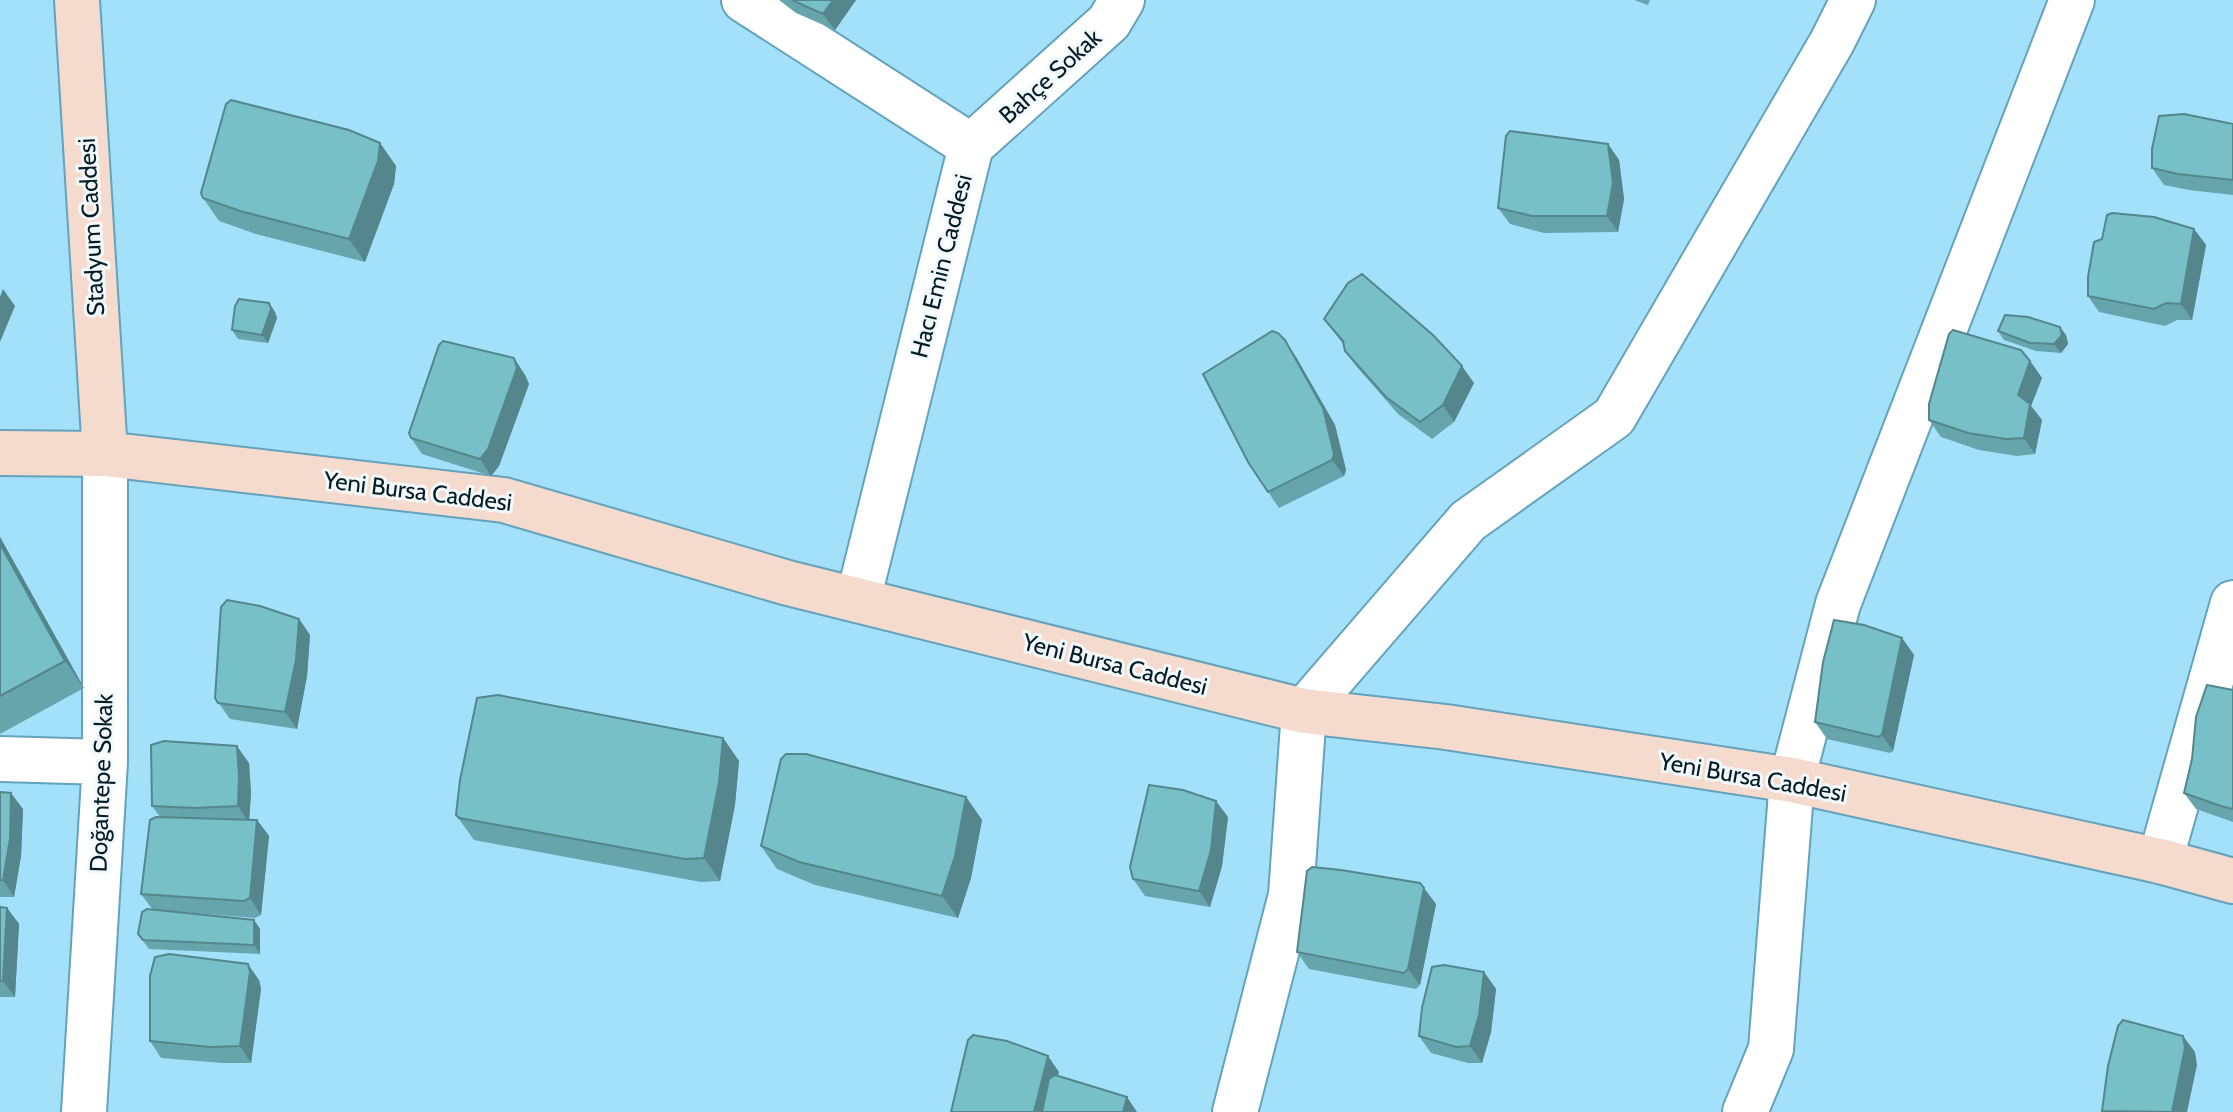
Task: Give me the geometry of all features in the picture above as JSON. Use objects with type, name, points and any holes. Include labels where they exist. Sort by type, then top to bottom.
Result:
[{"type":"main road","name":"Stadyum Caddesi","points":[[77,0],[105,454]]},
{"type":"main road","name":"Yeni Bursa Caddesi","points":[[0,453],[105,454],[504,500],[788,583],[1304,711],[1446,727],[1792,780],[2160,861],[2233,881]]},
{"type":"street","name":"Hacı Emin Caddesi","points":[[744,0],[971,146],[858,600]]},
{"type":"street","name":"Bahçe Sokak","points":[[971,146],[1109,22],[1122,0]]},
{"type":"street","points":[[1235,1112],[1291,895],[1304,711],[1468,521],[1614,417],[1853,0]]},
{"type":"street","points":[[1745,1112],[1771,1049],[1792,780],[1838,604],[2072,0]]},
{"type":"street","name":"Doğantepe Sokak","points":[[84,1112],[105,762],[105,454]]},
{"type":"street","points":[[2160,861],[2233,603]]},
{"type":"street","points":[[0,759],[105,762]]},
{"type":"building","points":[[792,0],[833,0],[823,14]]},
{"type":"building","points":[[231,100],[349,130],[380,143],[378,161],[349,239],[240,211],[203,198],[201,193],[226,104]]},
{"type":"building","points":[[2184,114],[2233,124],[2233,180],[2152,168],[2152,149],[2159,116]]},
{"type":"building","points":[[1510,131],[1608,144],[1613,183],[1607,216],[1532,216],[1498,208],[1506,136]]},
{"type":"building","points":[[2107,215],[2154,217],[2194,229],[2181,304],[2166,303],[2154,309],[2088,296],[2094,242],[2102,239]]},
{"type":"building","points":[[1362,274],[1433,335],[1462,366],[1443,405],[1420,422],[1386,397],[1345,351],[1343,341],[1324,319],[1348,283]]},
{"type":"building","points":[[239,299],[269,303],[271,309],[262,335],[232,330]]},
{"type":"building","points":[[2005,315],[2028,317],[2060,327],[2062,335],[2054,344],[2030,343],[1998,331]]},
{"type":"building","points":[[1953,330],[2021,350],[2030,361],[2018,395],[2030,404],[2024,438],[2006,439],[1968,433],[1929,420],[1929,404],[1949,334]]},
{"type":"building","points":[[1272,331],[1285,340],[1323,408],[1334,454],[1332,460],[1268,492],[1248,462],[1203,374]]},
{"type":"building","points":[[443,341],[514,358],[517,368],[488,449],[480,459],[411,438],[409,433]]},
{"type":"building","points":[[0,544],[65,661],[0,696]]},
{"type":"building","points":[[227,600],[260,606],[299,619],[296,660],[285,712],[218,703],[215,698],[221,607]]},
{"type":"building","points":[[1834,620],[1864,625],[1902,638],[1882,735],[1878,737],[1815,722],[1823,662]]},
{"type":"building","points":[[2207,685],[2233,690],[2233,809],[2184,793],[2192,759],[2196,717]]},
{"type":"building","points":[[498,695],[723,738],[719,782],[704,858],[685,859],[459,818],[456,815],[460,780],[477,698]]},
{"type":"building","points":[[164,741],[237,746],[238,806],[152,806],[151,745]]},
{"type":"building","points":[[786,754],[806,754],[966,797],[955,856],[942,896],[799,862],[761,846],[781,759]]},
{"type":"building","points":[[1149,785],[1183,790],[1216,801],[1211,850],[1199,891],[1133,879],[1130,867]]},
{"type":"building","points":[[0,792],[11,793],[10,839],[3,880],[0,880]]},
{"type":"building","points":[[156,817],[257,820],[250,898],[244,901],[141,894],[150,820]]},
{"type":"building","points":[[1312,867],[1420,883],[1424,888],[1408,969],[1404,973],[1297,952],[1307,871]]},
{"type":"building","points":[[0,907],[7,908],[3,981],[0,981]]},
{"type":"building","points":[[147,909],[254,920],[254,945],[143,940],[138,934],[142,912]]},
{"type":"building","points":[[169,954],[248,964],[250,972],[240,1046],[210,1047],[150,1041],[150,976],[155,957]]},
{"type":"building","points":[[1444,965],[1484,972],[1479,1015],[1470,1046],[1456,1047],[1419,1036],[1432,967]]},
{"type":"building","points":[[2123,1020],[2183,1036],[2185,1048],[2172,1112],[2102,1111],[2108,1066],[2118,1026]]},
{"type":"building","points":[[973,1035],[1007,1041],[1048,1056],[1034,1112],[951,1112],[968,1040]]},
{"type":"building","points":[[1055,1075],[1127,1097],[1123,1112],[1042,1112],[1049,1079]]}]
